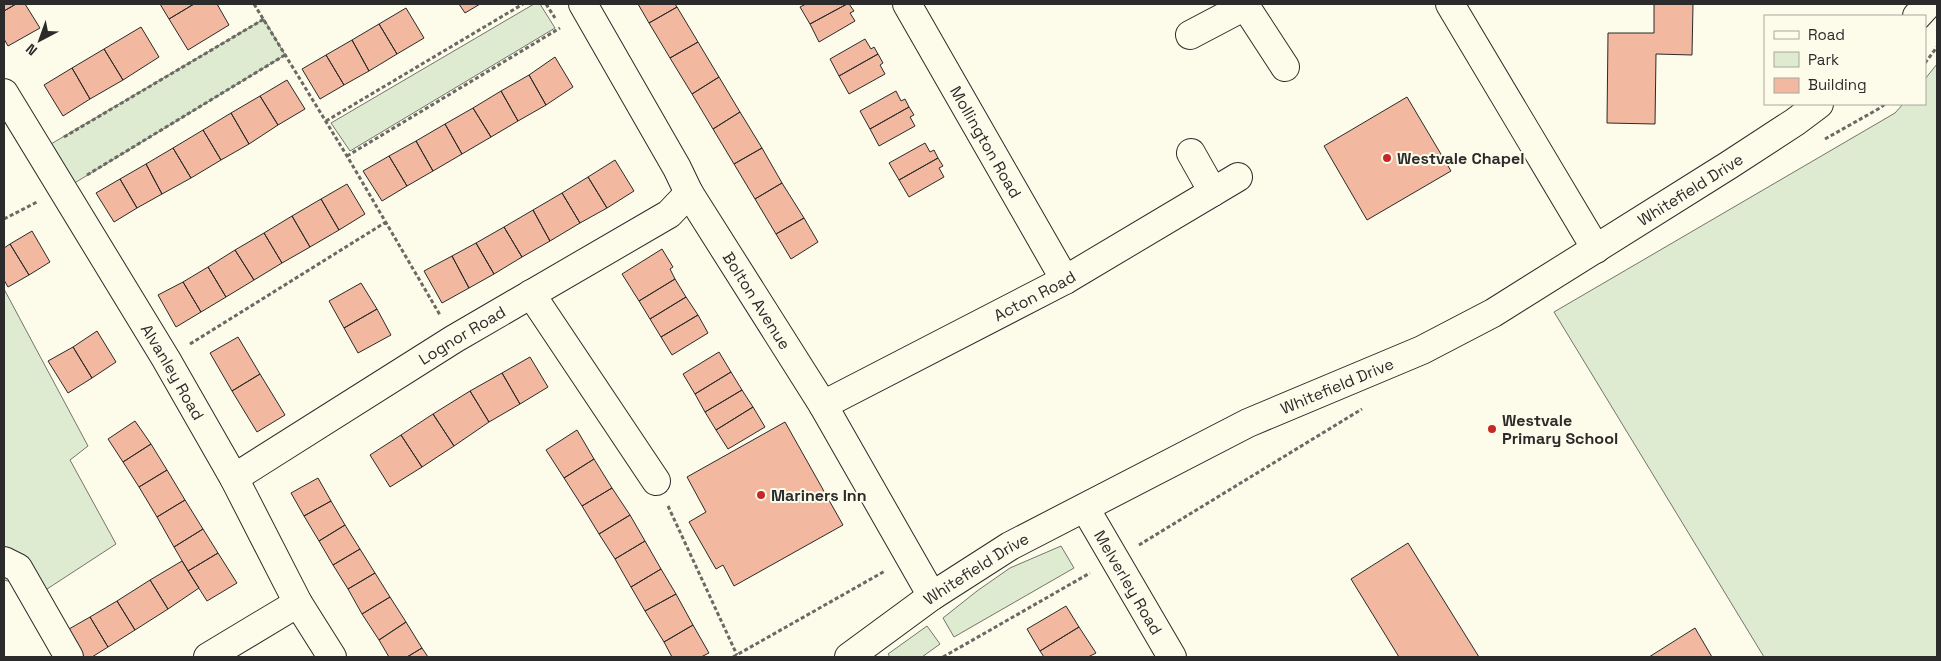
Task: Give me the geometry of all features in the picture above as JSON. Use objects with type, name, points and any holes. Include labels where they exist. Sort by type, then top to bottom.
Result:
[{"type":"street","name":"Bolton Avenue","points":[[583,4],[677,168],[689,193],[823,406],[932,596]]},
{"type":"street","name":"Mollington Road","points":[[909,4],[1065,280]]},
{"type":"street","points":[[1450,4],[1596,249]]},
{"type":"street","points":[[1918,15],[1928,4]]},
{"type":"street","points":[[1190,35],[1244,5],[1285,67]]},
{"type":"street","name":"Alvanley Road","points":[[4,93],[166,359],[234,478],[298,603],[332,657]]},
{"type":"street","name":"Whitefield Drive","points":[[849,657],[932,596],[1010,546],[1248,423],[1422,350],[1493,313],[1730,165],[1818,105]]},
{"type":"street","points":[[1191,153],[1213,192]]},
{"type":"street","name":"Acton Road","points":[[823,406],[1065,280],[1238,177]]},
{"type":"street","name":"Lognor Road","points":[[234,478],[454,339],[669,214],[689,193]]},
{"type":"street","points":[[531,294],[656,481]]},
{"type":"street","name":"Melverley Road","points":[[1085,508],[1172,657]]},
{"type":"street","points":[[4,561],[18,568],[69,657]]},
{"type":"street","points":[[208,657],[298,603]]},
{"type":"path","points":[[254,4],[347,156],[454,339]]},
{"type":"path","points":[[326,121],[523,4]]},
{"type":"path","points":[[39,151],[264,19]]},
{"type":"path","points":[[347,156],[560,28]]},
{"type":"path","points":[[1926,62],[1937,47]]},
{"type":"path","points":[[4,219],[63,190],[285,55]]},
{"type":"path","points":[[166,359],[386,222]]},
{"type":"path","points":[[656,481],[737,655]]},
{"type":"path","points":[[733,657],[910,557]]},
{"type":"path","points":[[943,657],[1115,559]]},
{"type":"green space","points":[[534,4],[540,4],[555,28],[350,151],[331,123]]},
{"type":"green space","points":[[264,19],[285,55],[63,190],[39,151]]},
{"type":"green space","points":[[1937,64],[1937,657],[1764,657],[1554,312],[1895,113],[1902,105],[1926,105],[1926,78]]},
{"type":"green space","points":[[4,289],[88,446],[70,460],[116,544],[44,591],[4,580]]},
{"type":"green space","points":[[1061,546],[1074,568],[954,637],[943,618],[1010,568]]},
{"type":"green space","points":[[927,626],[940,644],[922,657],[890,657],[888,654]]},
{"type":"building","points":[[4,4],[16,4],[4,11]]},
{"type":"building","points":[[16,4],[25,4],[40,28],[8,46],[4,39],[4,11]]},
{"type":"building","points":[[160,4],[194,4],[169,19]]},
{"type":"building","points":[[194,4],[217,4],[229,25],[188,50],[169,19]]},
{"type":"building","points":[[459,4],[480,4],[465,13]]},
{"type":"building","points":[[638,4],[675,4],[677,7],[649,23]]},
{"type":"building","points":[[806,4],[847,4],[810,24],[800,7]]},
{"type":"building","points":[[847,4],[854,11],[850,13],[855,21],[819,42],[810,24]]},
{"type":"building","points":[[1654,4],[1693,4],[1692,55],[1656,54],[1655,124],[1607,123],[1608,33],[1654,33]]},
{"type":"building","points":[[677,7],[698,42],[670,58],[649,23]]},
{"type":"building","points":[[406,8],[424,38],[397,54],[379,24]]},
{"type":"building","points":[[379,24],[397,54],[369,71],[352,40]]},
{"type":"building","points":[[141,27],[159,57],[123,80],[104,49]]},
{"type":"building","points":[[865,39],[871,49],[874,47],[878,54],[839,76],[830,59]]},
{"type":"building","points":[[352,40],[369,71],[344,85],[326,55]]},
{"type":"building","points":[[698,42],[719,77],[692,94],[670,58]]},
{"type":"building","points":[[104,49],[123,80],[90,99],[72,68]]},
{"type":"building","points":[[878,54],[883,63],[880,65],[885,74],[849,94],[839,76]]},
{"type":"building","points":[[326,55],[344,85],[320,99],[302,69]]},
{"type":"building","points":[[555,57],[573,87],[546,105],[529,75]]},
{"type":"building","points":[[72,68],[90,99],[63,116],[44,85]]},
{"type":"building","points":[[529,75],[546,105],[518,121],[501,91]]},
{"type":"building","points":[[719,77],[740,112],[713,129],[692,94]]},
{"type":"building","points":[[287,80],[305,109],[278,125],[260,96]]},
{"type":"building","points":[[501,91],[518,121],[491,137],[473,108]]},
{"type":"building","points":[[896,91],[901,101],[905,99],[909,107],[870,129],[860,111]]},
{"type":"building","points":[[260,96],[278,125],[249,144],[231,113]]},
{"type":"building","name":"Westvale Chapel","points":[[1407,97],[1451,171],[1367,220],[1324,146]]},
{"type":"building","points":[[909,107],[914,115],[910,117],[915,126],[879,146],[870,129]]},
{"type":"building","points":[[473,108],[491,137],[462,154],[445,124]]},
{"type":"building","points":[[740,112],[762,148],[734,164],[713,129]]},
{"type":"building","points":[[231,113],[249,144],[221,160],[203,130]]},
{"type":"building","points":[[445,124],[462,154],[433,171],[416,141]]},
{"type":"building","points":[[203,130],[221,160],[191,178],[173,148]]},
{"type":"building","points":[[416,141],[433,171],[407,186],[389,156]]},
{"type":"building","points":[[925,143],[930,152],[934,150],[938,158],[899,180],[889,163]]},
{"type":"building","points":[[173,148],[191,178],[162,194],[146,164]]},
{"type":"building","points":[[762,148],[782,183],[755,199],[734,164]]},
{"type":"building","points":[[389,156],[407,186],[382,201],[363,171]]},
{"type":"building","points":[[938,158],[943,166],[939,168],[944,177],[909,197],[899,180]]},
{"type":"building","points":[[615,160],[634,191],[607,208],[588,177]]},
{"type":"building","points":[[146,164],[162,194],[137,208],[120,179]]},
{"type":"building","points":[[588,177],[607,208],[580,223],[562,193]]},
{"type":"building","points":[[120,179],[137,208],[114,222],[96,193]]},
{"type":"building","points":[[782,183],[804,218],[776,234],[755,199]]},
{"type":"building","points":[[347,184],[365,214],[339,230],[321,199]]},
{"type":"building","points":[[562,193],[580,223],[550,241],[533,210]]},
{"type":"building","points":[[321,199],[339,230],[310,247],[292,216]]},
{"type":"building","points":[[533,210],[550,241],[522,257],[504,227]]},
{"type":"building","points":[[292,216],[310,247],[282,263],[264,233]]},
{"type":"building","points":[[804,218],[818,242],[791,259],[776,234]]},
{"type":"building","points":[[504,227],[522,257],[494,274],[476,243]]},
{"type":"building","points":[[32,231],[50,262],[29,275],[10,244]]},
{"type":"building","points":[[264,233],[282,263],[254,280],[235,250]]},
{"type":"building","points":[[476,243],[494,274],[469,288],[452,256]]},
{"type":"building","points":[[10,244],[29,275],[8,287],[4,280],[4,248]]},
{"type":"building","points":[[662,249],[673,267],[670,269],[675,279],[639,301],[622,274]]},
{"type":"building","points":[[235,250],[254,280],[226,297],[208,267]]},
{"type":"building","points":[[452,256],[469,288],[442,303],[424,271]]},
{"type":"building","points":[[208,267],[226,297],[201,312],[183,282]]},
{"type":"building","points":[[675,279],[686,297],[650,319],[639,301]]},
{"type":"building","points":[[183,282],[201,312],[176,327],[158,295]]},
{"type":"building","points":[[361,283],[377,309],[344,328],[329,301]]},
{"type":"building","points":[[686,297],[698,315],[661,337],[650,319]]},
{"type":"building","points":[[377,309],[391,335],[358,353],[344,328]]},
{"type":"building","points":[[698,315],[708,333],[672,355],[661,337]]},
{"type":"building","points":[[97,331],[116,362],[92,378],[73,347]]},
{"type":"building","points":[[238,337],[260,374],[232,391],[210,353]]},
{"type":"building","points":[[73,347],[92,378],[68,393],[48,361]]},
{"type":"building","points":[[719,352],[731,372],[695,394],[683,374]]},
{"type":"building","points":[[530,357],[548,387],[520,404],[502,373]]},
{"type":"building","points":[[731,372],[742,390],[705,412],[695,394]]},
{"type":"building","points":[[502,373],[520,404],[489,422],[470,391]]},
{"type":"building","points":[[260,374],[285,415],[257,432],[232,391]]},
{"type":"building","points":[[742,390],[753,407],[716,430],[705,412]]},
{"type":"building","points":[[470,391],[489,422],[454,446],[433,414]]},
{"type":"building","points":[[753,407],[765,427],[728,449],[716,430]]},
{"type":"building","points":[[433,414],[454,446],[422,467],[401,435]]},
{"type":"building","points":[[135,421],[151,444],[123,462],[108,439]]},
{"type":"building","name":"Mariners Inn","points":[[785,422],[843,525],[734,586],[723,565],[716,569],[689,522],[706,512],[687,477]]},
{"type":"building","points":[[577,430],[594,459],[564,478],[546,450]]},
{"type":"building","points":[[401,435],[422,467],[390,487],[370,455]]},
{"type":"building","points":[[151,444],[167,470],[139,487],[123,462]]},
{"type":"building","points":[[594,459],[612,488],[582,506],[564,478]]},
{"type":"building","points":[[167,470],[185,500],[157,517],[139,487]]},
{"type":"building","points":[[318,478],[331,501],[304,516],[291,493]]},
{"type":"building","points":[[612,488],[630,515],[599,534],[582,506]]},
{"type":"building","points":[[185,500],[203,529],[174,547],[157,517]]},
{"type":"building","points":[[331,501],[345,525],[319,541],[304,516]]},
{"type":"building","points":[[630,515],[645,541],[615,559],[599,534]]},
{"type":"building","points":[[345,525],[360,549],[333,565],[319,541]]},
{"type":"building","points":[[203,529],[218,553],[188,571],[174,547]]},
{"type":"building","points":[[645,541],[661,569],[631,587],[615,559]]},
{"type":"building","points":[[1408,543],[1479,657],[1399,657],[1351,579]]},
{"type":"building","points":[[360,549],[375,573],[348,589],[333,565]]},
{"type":"building","points":[[218,553],[237,583],[207,601],[188,571]]},
{"type":"building","points":[[182,561],[199,588],[168,609],[150,580]]},
{"type":"building","points":[[661,569],[676,594],[645,611],[631,587]]},
{"type":"building","points":[[375,573],[390,597],[362,614],[348,589]]},
{"type":"building","points":[[150,580],[168,609],[135,630],[117,601]]},
{"type":"building","points":[[676,594],[693,625],[664,642],[645,611]]},
{"type":"building","points":[[390,597],[406,622],[379,640],[362,614]]},
{"type":"building","points":[[117,601],[135,630],[108,647],[90,617]]},
{"type":"building","points":[[1066,606],[1079,627],[1040,651],[1027,629]]},
{"type":"building","points":[[90,617],[108,647],[92,657],[77,657],[62,633]]},
{"type":"building","points":[[406,622],[422,648],[407,657],[389,657],[379,640]]},
{"type":"building","points":[[693,625],[709,653],[701,657],[672,657],[664,642]]},
{"type":"building","points":[[1079,627],[1096,653],[1088,657],[1044,657],[1040,651]]},
{"type":"building","points":[[1695,628],[1712,657],[1649,657]]},
{"type":"building","points":[[422,648],[428,657],[407,657]]},
{"type":"place","name":"Westvale Chapel","points":[[1387,158]]},
{"type":"place","name":"Westvale Primary School","points":[[1492,429]]},
{"type":"place","name":"Mariners Inn","points":[[761,495]]}]
